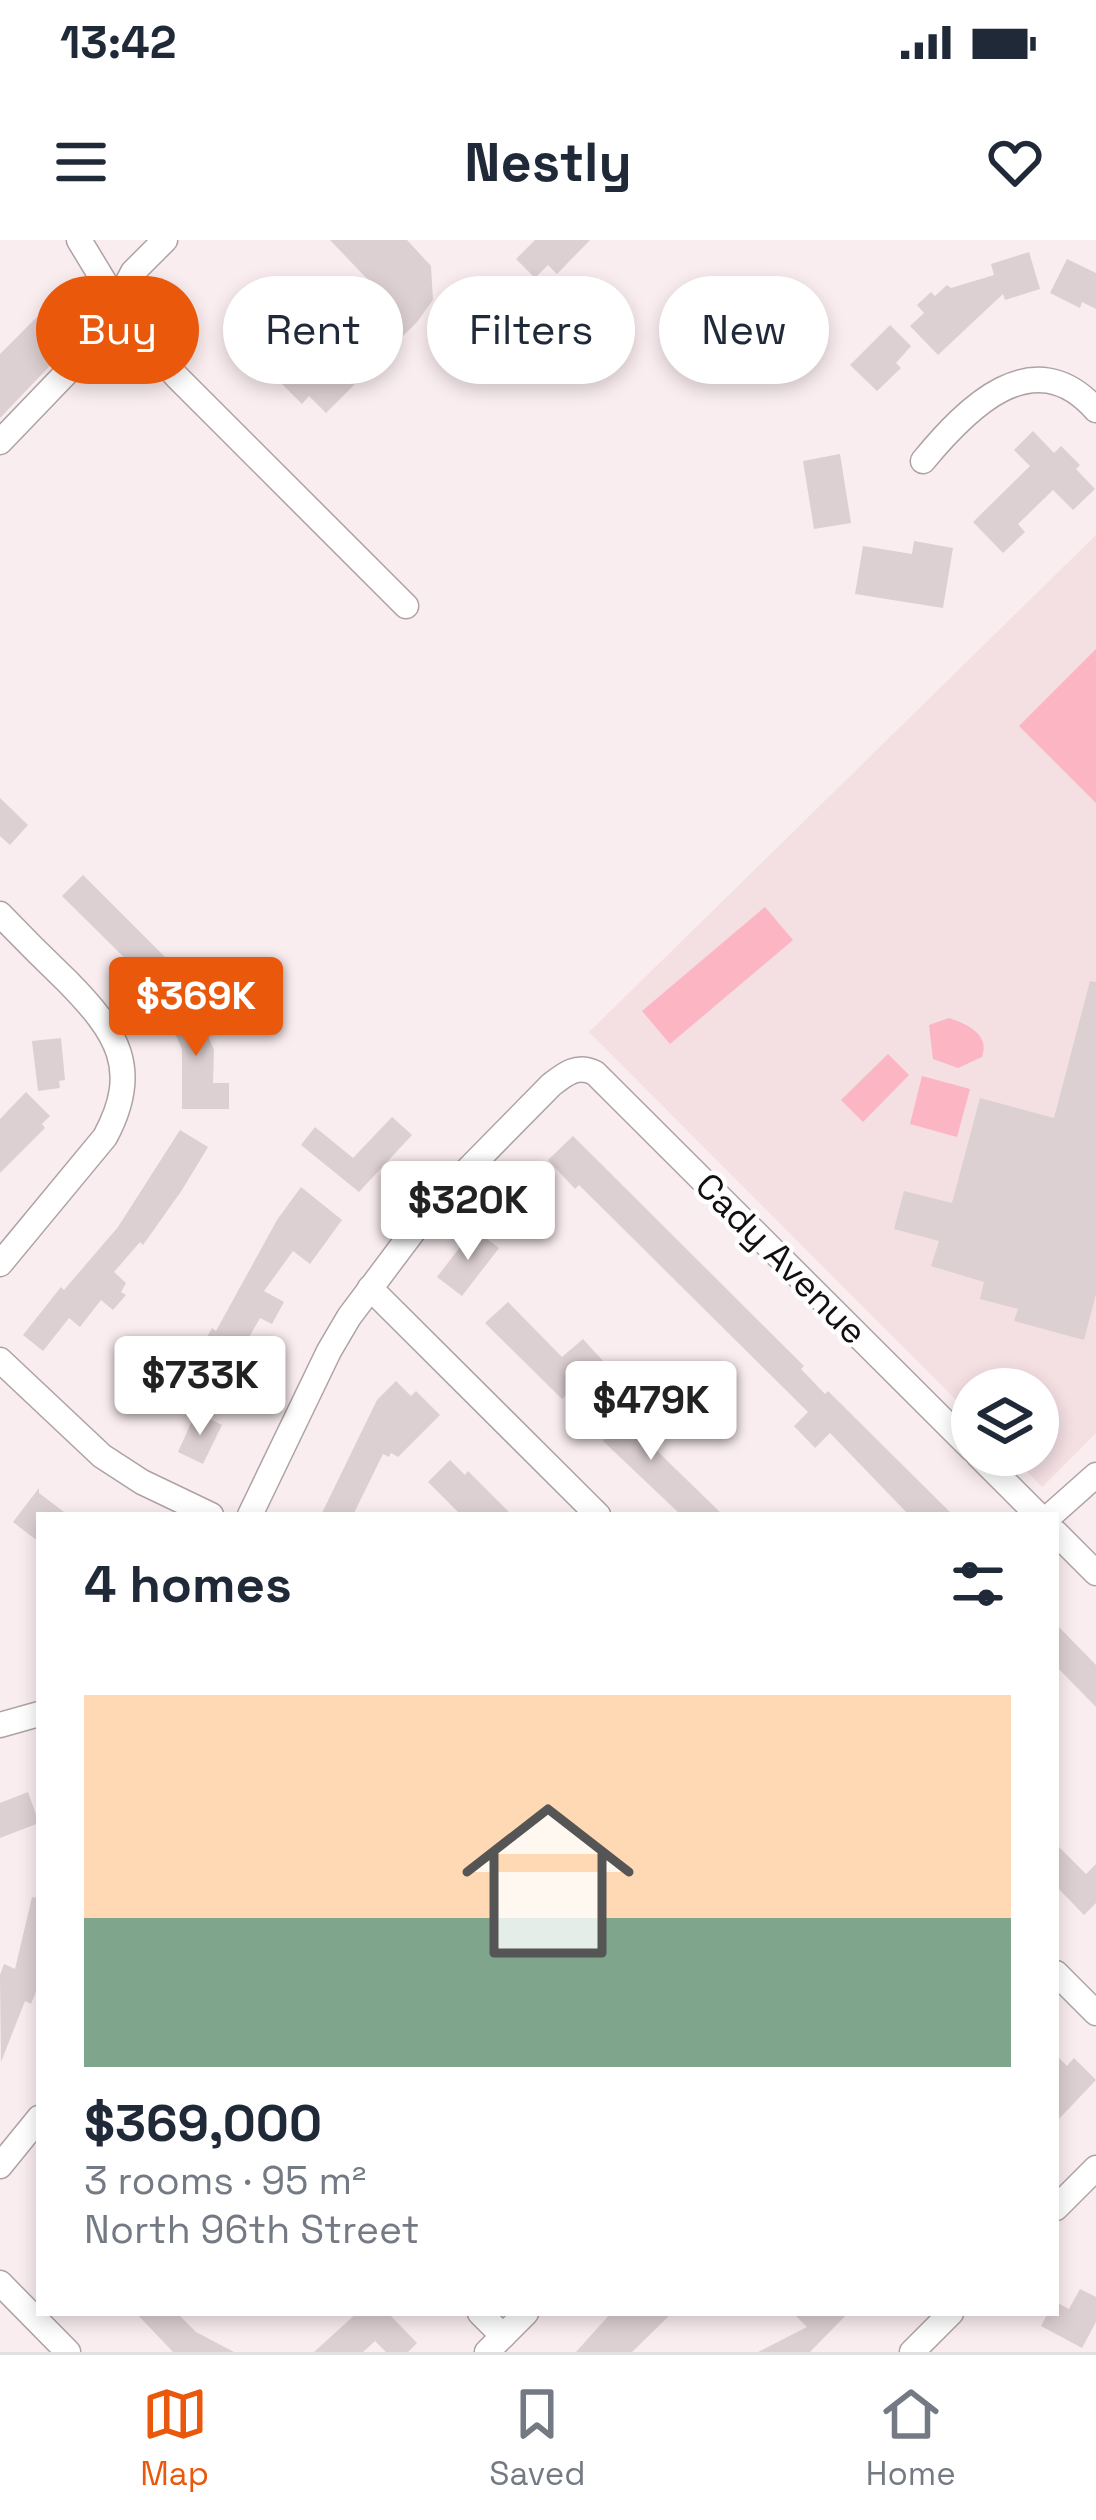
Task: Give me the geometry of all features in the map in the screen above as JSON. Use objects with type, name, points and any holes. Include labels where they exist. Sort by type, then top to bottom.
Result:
[{"type":"street","points":[[79,240],[100,276]]},
{"type":"street","points":[[131,276],[165,240]]},
{"type":"street","points":[[923,461],[981,401],[1019,382],[1055,382],[1086,398],[1096,410]]},
{"type":"street","points":[[0,442],[56,384]]},
{"type":"street","points":[[184,384],[406,606]]},
{"type":"street","points":[[0,914],[102,1019],[122,1058],[122,1097],[105,1137],[0,1264]]},
{"type":"street","name":"Cady Avenue","points":[[370,1288],[433,1205],[551,1085],[567,1073],[589,1070],[951,1428]]},
{"type":"street","points":[[251,1512],[329,1351],[370,1288],[595,1512]]},
{"type":"street","points":[[0,1360],[102,1456],[142,1482],[205,1512]]},
{"type":"street","points":[[1055,1512],[1096,1475]]},
{"type":"street","name":"Cady Avenue","points":[[999,1476],[1035,1512]]},
{"type":"street","points":[[1059,1536],[1096,1573]]},
{"type":"street","points":[[0,1725],[36,1715]]},
{"type":"street","points":[[1059,1976],[1096,2013]]},
{"type":"street","points":[[0,2166],[36,2122]]},
{"type":"street","points":[[1059,2205],[1096,2168]]},
{"type":"street","points":[[0,2283],[68,2352]]},
{"type":"street","points":[[481,2316],[495,2344],[523,2316]]},
{"type":"street","points":[[913,2352],[948,2316]]},
{"type":"shaded area","points":[[1096,535],[1096,1433],[1059,1470],[1059,1368],[951,1368],[951,1395],[589,1032]]},
{"type":"shaded area","points":[[1096,649],[1096,803],[1019,726]]},
{"type":"shaded area","points":[[765,907],[793,940],[670,1044],[642,1011]]},
{"type":"shaded area","points":[[949,1018],[980,1036],[982,1057],[958,1068],[933,1059],[929,1025]]},
{"type":"shaded area","points":[[888,1054],[909,1075],[863,1122],[841,1100]]},
{"type":"shaded area","points":[[922,1076],[970,1089],[957,1137],[910,1124]]},
{"type":"shaded area","points":[[1031,1476],[1053,1476],[1042,1487]]},
{"type":"building","points":[[330,240],[407,240],[431,266],[427,308],[403,336],[403,276],[364,276]]},
{"type":"building","points":[[535,240],[590,240],[557,274],[548,265],[533,276],[516,259]]},
{"type":"building","points":[[1029,252],[1040,289],[1005,300],[1003,294],[938,355],[910,326],[924,313],[917,305],[931,292],[935,296],[947,285],[951,288],[994,275],[991,264]]},
{"type":"building","points":[[1067,259],[1096,273],[1096,309],[1082,302],[1080,308],[1050,293]]},
{"type":"building","points":[[36,318],[36,380],[0,418],[0,354]]},
{"type":"building","points":[[890,325],[911,346],[896,363],[901,368],[877,391],[850,365]]},
{"type":"building","points":[[282,384],[355,384],[326,413],[309,396],[302,404]]},
{"type":"building","points":[[1033,431],[1054,453],[1061,446],[1095,489],[1073,510],[1053,490],[1018,524],[1025,532],[1003,553],[973,522],[1030,466],[1014,450]]},
{"type":"building","points":[[840,454],[851,523],[814,529],[803,461]]},
{"type":"building","points":[[914,541],[953,548],[943,608],[855,594],[863,546],[912,554]]},
{"type":"building","points":[[0,798],[28,825],[10,845],[0,836]]},
{"type":"building","points":[[83,875],[171,963],[151,984],[62,896]]},
{"type":"building","points":[[1090,981],[1096,982],[1096,1294],[1084,1340],[1014,1321],[1018,1309],[980,1299],[984,1282],[931,1266],[939,1241],[894,1229],[904,1191],[952,1203],[980,1098],[1054,1118]]},
{"type":"building","points":[[190,995],[214,1050],[213,1083],[229,1083],[229,1109],[182,1109],[182,1049],[163,1007]]},
{"type":"building","points":[[61,1038],[65,1080],[59,1081],[60,1088],[38,1091],[32,1041]]},
{"type":"building","points":[[26,1092],[50,1116],[42,1124],[45,1128],[0,1173],[0,1119]]},
{"type":"building","points":[[392,1117],[412,1135],[359,1192],[301,1145],[315,1127],[353,1158]]},
{"type":"building","points":[[180,1130],[208,1147],[143,1245],[140,1242],[114,1272],[126,1283],[121,1292],[126,1295],[113,1310],[101,1300],[80,1327],[69,1318],[43,1351],[23,1335],[118,1227]]},
{"type":"building","points":[[573,1136],[804,1366],[801,1369],[825,1394],[828,1391],[950,1512],[906,1512],[830,1433],[815,1448],[794,1426],[808,1412],[579,1185],[575,1189],[548,1160]]},
{"type":"building","points":[[301,1187],[342,1220],[310,1264],[293,1251],[264,1291],[284,1302],[272,1324],[260,1318],[239,1355],[253,1363],[239,1388],[220,1378],[209,1397],[182,1381]]},
{"type":"building","points":[[474,1229],[499,1248],[462,1296],[437,1277]]},
{"type":"building","points":[[508,1302],[562,1357],[583,1339],[612,1371],[591,1392],[580,1381],[562,1399],[485,1323]]},
{"type":"building","points":[[396,1381],[411,1396],[416,1391],[440,1415],[398,1457],[383,1454],[354,1512],[322,1512],[377,1400]]},
{"type":"building","points":[[616,1402],[656,1442],[652,1446],[720,1512],[678,1512],[603,1441],[607,1437],[594,1424]]},
{"type":"building","points":[[196,1412],[222,1425],[203,1464],[178,1452]]},
{"type":"building","points":[[450,1460],[465,1475],[468,1471],[509,1512],[458,1512],[428,1482]]},
{"type":"building","points":[[39,1488],[39,1493],[64,1512],[36,1512],[36,1540],[13,1522]]},
{"type":"building","points":[[1059,1627],[1096,1665],[1096,1707],[1059,1669]]},
{"type":"building","points":[[28,1792],[36,1824],[0,1838],[0,1803]]},
{"type":"building","points":[[1059,1847],[1086,1874],[1096,1864],[1096,1903],[1084,1915],[1059,1889]]},
{"type":"building","points":[[32,1897],[36,1898],[36,1992],[31,2004],[25,2001],[1,2062],[0,1975],[4,1964],[15,1969]]},
{"type":"building","points":[[1059,2058],[1067,2066],[1074,2058],[1096,2080],[1059,2119]]},
{"type":"building","points":[[1080,2289],[1096,2297],[1096,2322],[1082,2348],[1041,2326],[1046,2316],[1059,2316],[1059,2304],[1069,2309]]},
{"type":"building","points":[[139,2316],[180,2316],[196,2332],[234,2352],[173,2352]]},
{"type":"building","points":[[354,2316],[391,2316],[417,2343],[408,2352],[386,2352],[375,2341],[363,2352],[314,2352]]},
{"type":"building","points":[[608,2316],[669,2316],[632,2352],[576,2352]]},
{"type":"building","points":[[796,2316],[845,2316],[810,2352],[758,2352],[807,2327]]}]
